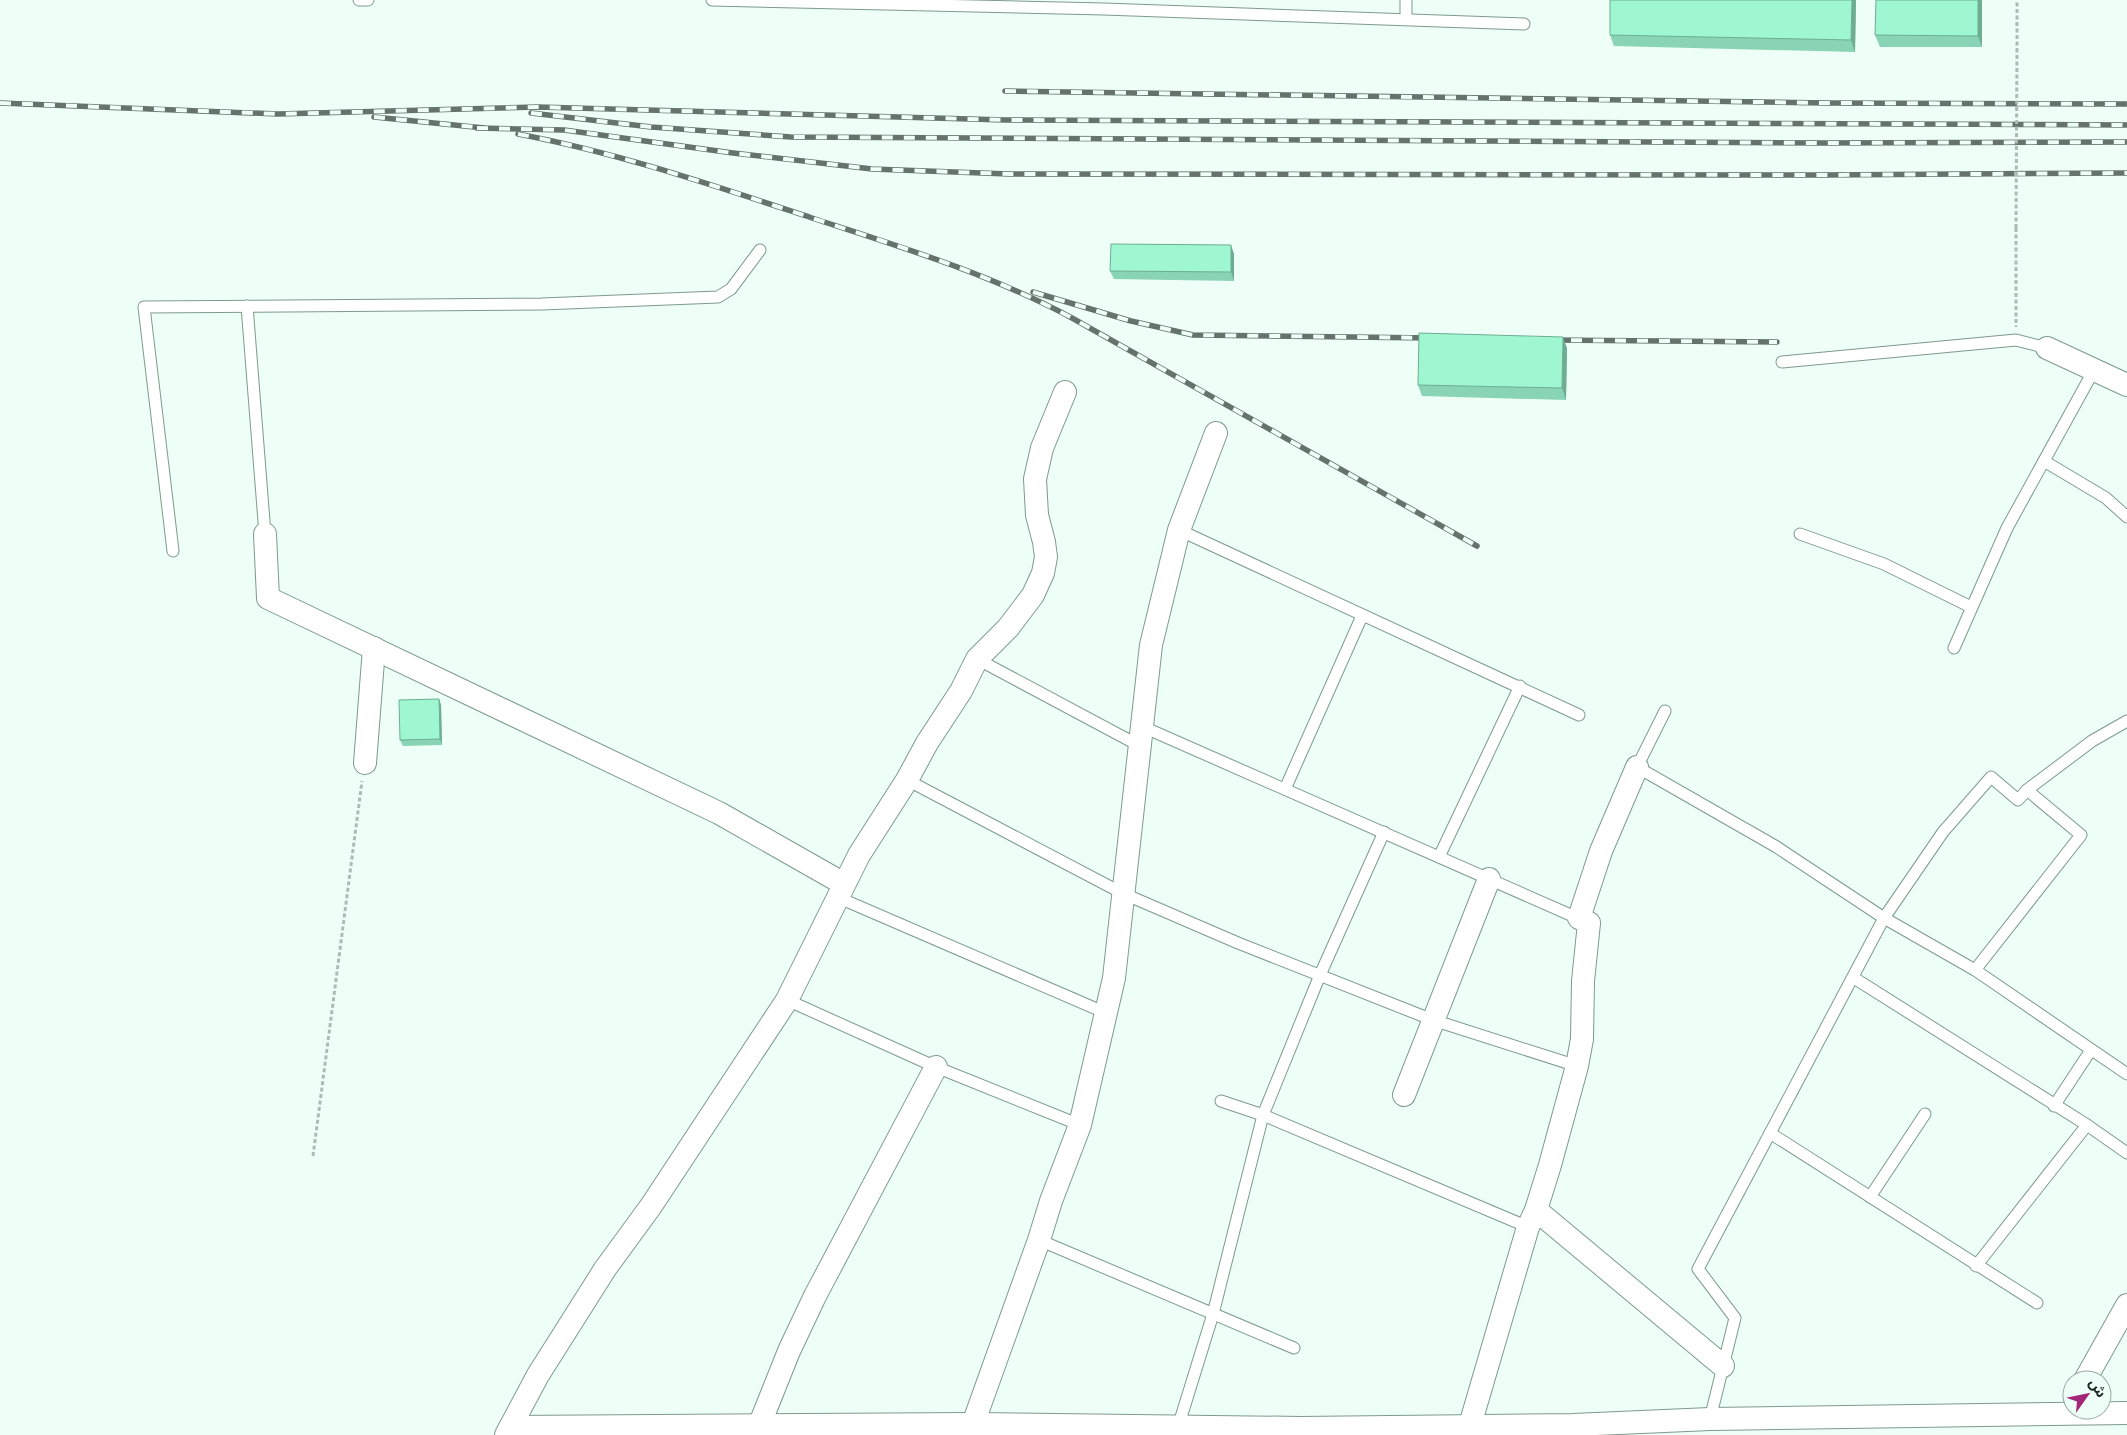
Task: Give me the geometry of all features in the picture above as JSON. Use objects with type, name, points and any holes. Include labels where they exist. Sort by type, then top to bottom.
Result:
[{"type":"street","points":[[2047,348],[2127,385]]},
{"type":"street","points":[[1065,392],[1042,448],[1035,479],[1037,515],[1046,557],[1043,574],[1033,596],[1008,628],[977,659],[961,691],[926,743],[907,780],[859,854],[787,1000],[651,1206],[605,1268],[538,1375],[509,1431],[759,1426],[972,1430],[1178,1427],[1300,1432],[1470,1425],[1573,1424],[2062,1408]]},
{"type":"street","points":[[972,1430],[1051,1201],[1080,1126],[1114,978],[1151,645],[1179,530],[1216,433]]},
{"type":"street","points":[[265,534],[268,598],[719,813],[840,891]]},
{"type":"street","points":[[365,763],[374,648]]},
{"type":"street","points":[[1470,1425],[1578,1066],[1582,1039],[1583,981],[1589,923],[1579,918],[1601,851],[1637,767]]},
{"type":"street","points":[[1404,1095],[1489,879]]},
{"type":"street","points":[[759,1426],[789,1351],[815,1296],[936,1067]]},
{"type":"street","points":[[1532,1218],[1723,1366]]},
{"type":"street","points":[[2091,1370],[2127,1304]]},
{"type":"street","points":[[2112,1412],[2127,1413]]},
{"type":"lane","points":[[359,0],[368,0]]},
{"type":"lane","points":[[712,0],[1114,9],[1524,24]]},
{"type":"lane","points":[[1406,0],[1406,19]]},
{"type":"lane","points":[[173,551],[144,307],[542,304],[718,297],[726,294],[731,289],[760,250]]},
{"type":"lane","points":[[247,306],[265,534]]},
{"type":"lane","points":[[1782,362],[2016,340],[2047,348]]},
{"type":"lane","points":[[1954,648],[2007,528],[2094,370]]},
{"type":"lane","points":[[2044,461],[2106,498],[2127,517]]},
{"type":"lane","points":[[1179,530],[1362,616],[1579,714]]},
{"type":"lane","points":[[1800,534],[1884,564],[1971,607]]},
{"type":"lane","points":[[1285,789],[1362,616]]},
{"type":"lane","points":[[977,659],[1141,736],[1285,789],[1589,923]]},
{"type":"lane","points":[[1438,857],[1520,686]]},
{"type":"lane","points":[[1666,711],[1637,767],[1775,846],[1884,918],[1976,970],[2127,1074]]},
{"type":"lane","points":[[1710,1419],[1735,1318],[1698,1269],[1854,978],[1884,918],[1943,832],[1991,777],[2018,800],[2026,790],[2092,741],[2127,721]]},
{"type":"lane","points":[[907,780],[1122,893],[1238,943],[1434,1020],[1578,1066]]},
{"type":"lane","points":[[1976,970],[2081,834],[2026,790]]},
{"type":"lane","points":[[1178,1427],[1213,1314],[1262,1115],[1320,975],[1384,832]]},
{"type":"lane","points":[[840,891],[1106,1012]]},
{"type":"lane","points":[[1854,978],[2054,1106],[2087,1125],[2127,1154]]},
{"type":"lane","points":[[787,1000],[936,1067],[1080,1126]]},
{"type":"lane","points":[[2054,1106],[2091,1050]]},
{"type":"lane","points":[[1221,1101],[1532,1218]]},
{"type":"lane","points":[[1870,1197],[1925,1114]]},
{"type":"lane","points":[[1976,1266],[2087,1125]]},
{"type":"lane","points":[[1770,1133],[2036,1303]]},
{"type":"lane","points":[[1039,1240],[1294,1348]]},
{"type":"path","points":[[2016,340],[2017,0]]},
{"type":"path","points":[[312,1156],[365,763]]},
{"type":"building","points":[[1610,0],[1852,0],[1851,40],[1610,35]]},
{"type":"building","points":[[1876,0],[1978,0],[1978,36],[1875,35]]},
{"type":"building","points":[[1111,244],[1231,245],[1231,272],[1110,271]]},
{"type":"building","points":[[1419,333],[1563,337],[1562,388],[1418,385]]},
{"type":"building","points":[[439,699],[440,739],[400,740],[399,700]]},
{"type":"railway","points":[[1005,91],[1826,103],[2127,104]]},
{"type":"railway","points":[[0,103],[278,114],[538,107],[1006,120],[2127,125]]},
{"type":"railway","points":[[531,113],[651,127],[791,137],[1824,143],[2127,142]]},
{"type":"railway","points":[[374,117],[484,128]]},
{"type":"railway","points":[[477,128],[564,130],[733,153],[872,169],[1009,174],[1822,175],[2127,173]]},
{"type":"railway","points":[[518,134],[630,160],[703,182],[945,262],[1009,288],[1072,318],[1477,546]]},
{"type":"railway","points":[[1033,292],[1131,321],[1193,335],[1432,338]]},
{"type":"railway","points":[[1549,340],[1777,342]]}]
